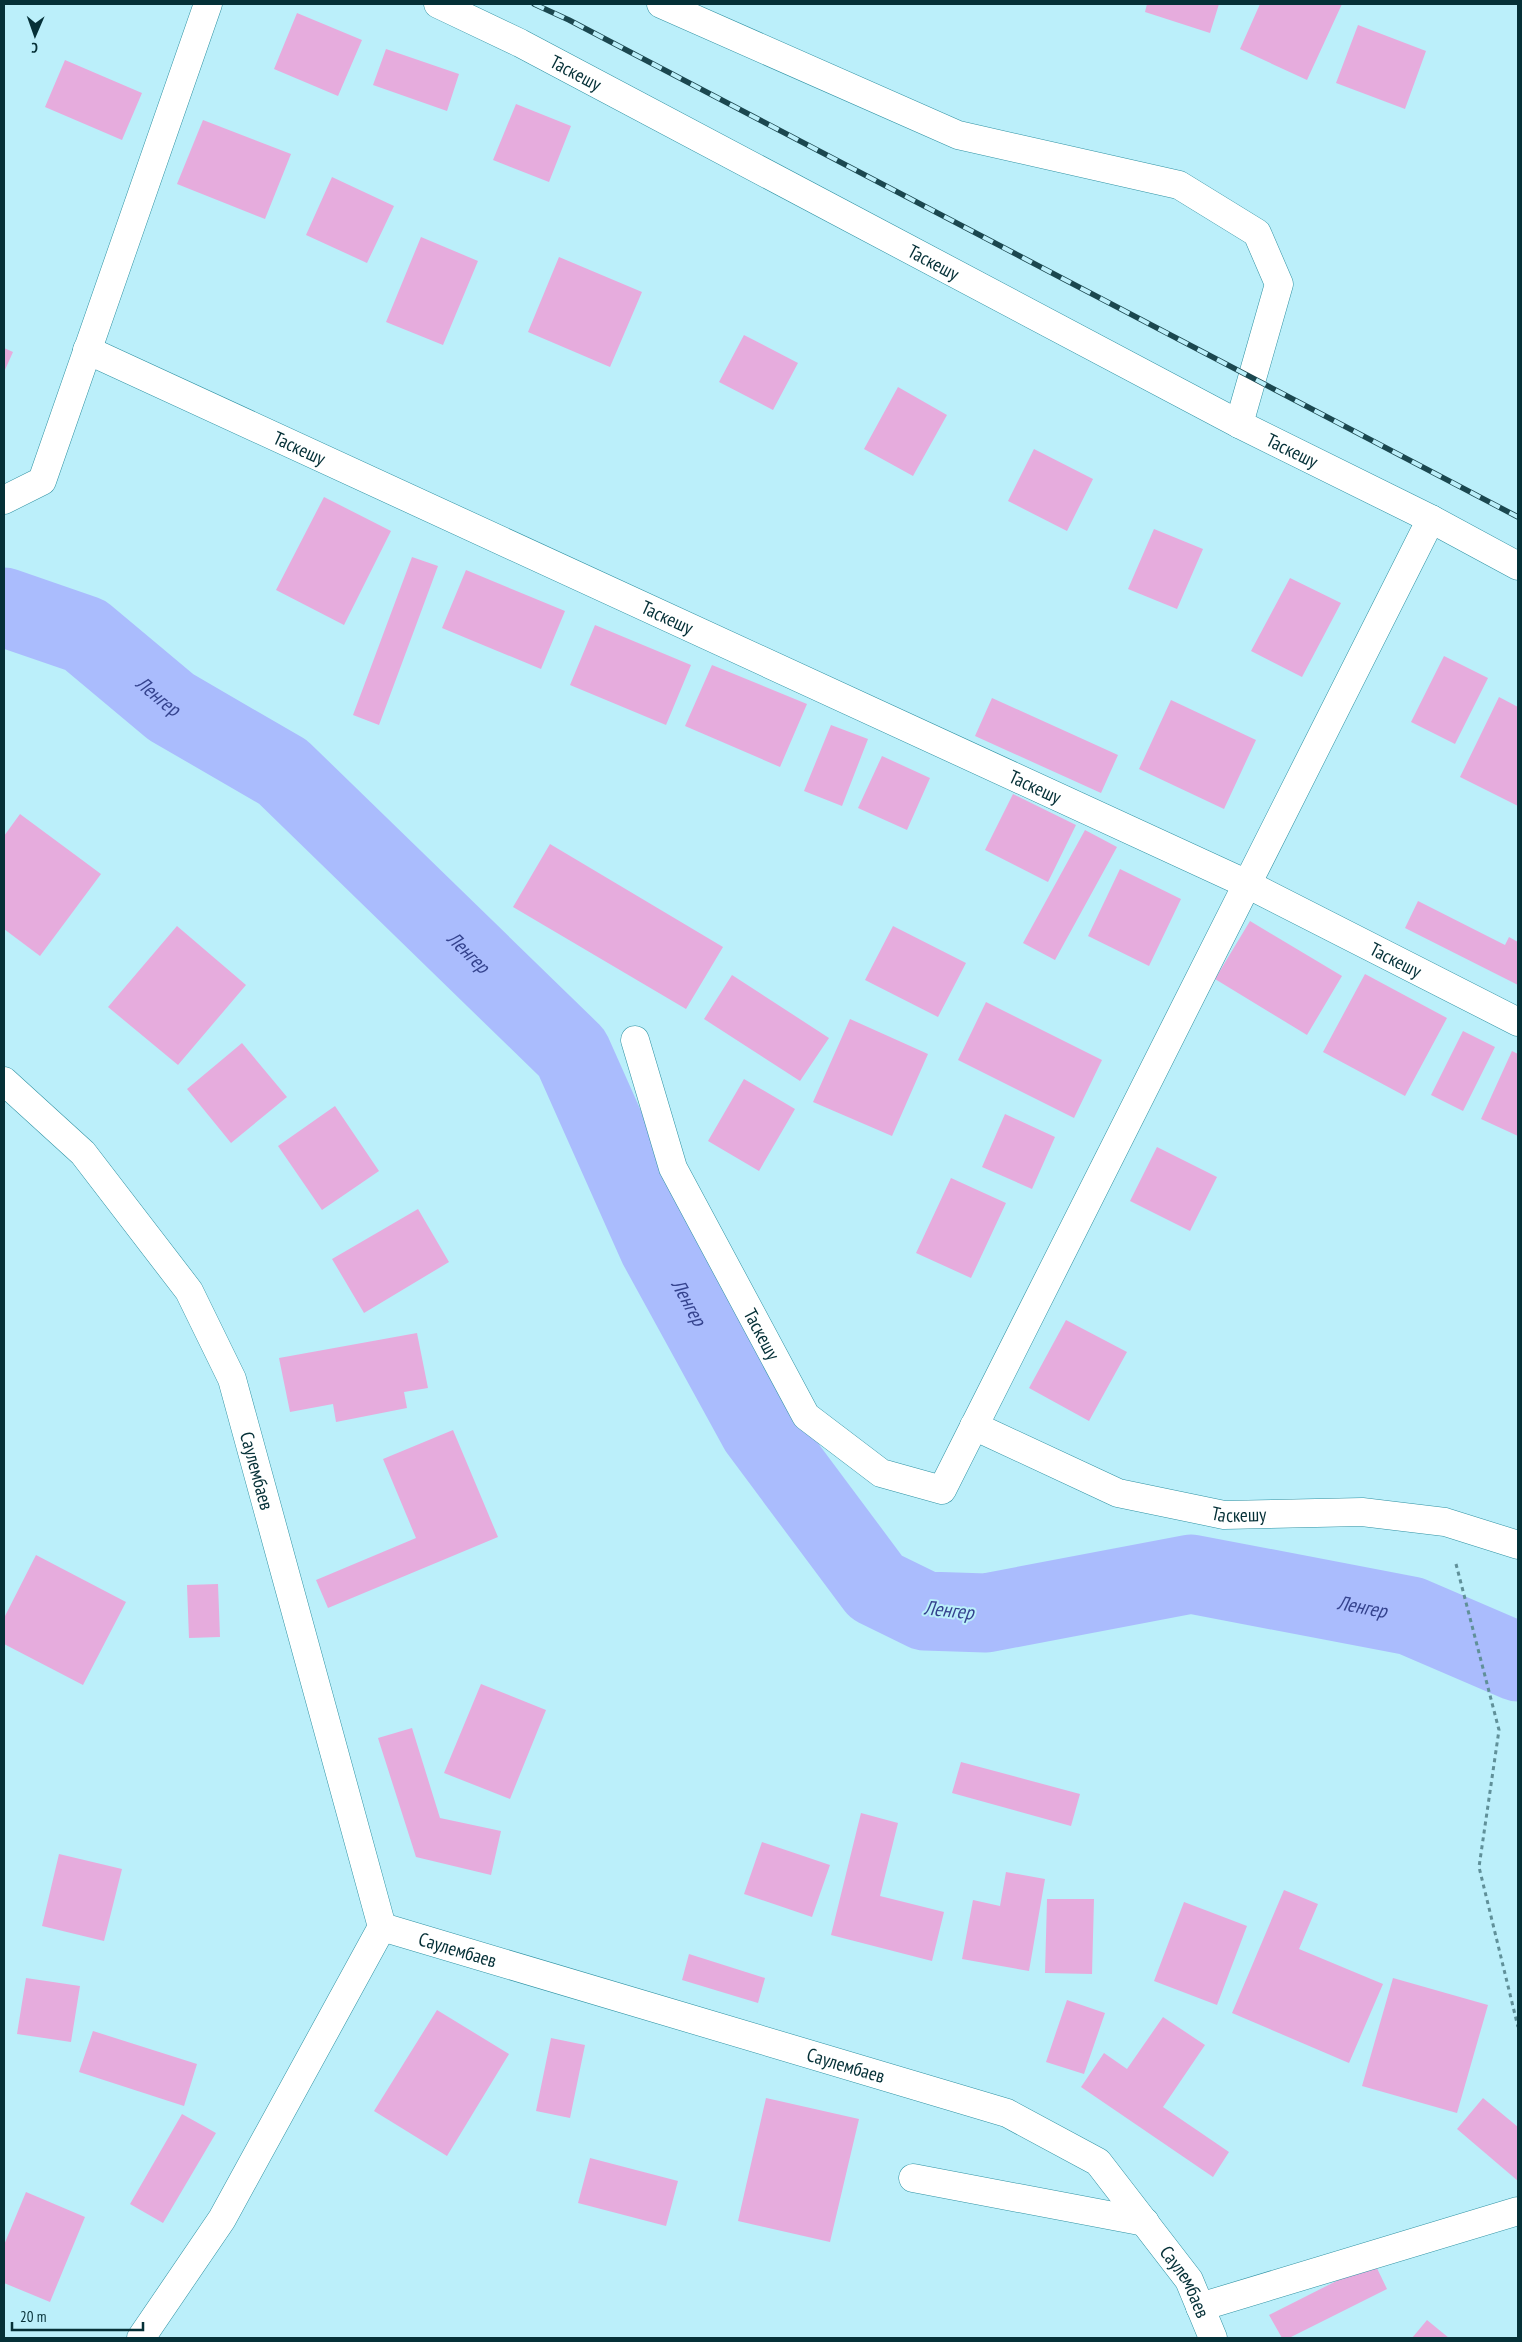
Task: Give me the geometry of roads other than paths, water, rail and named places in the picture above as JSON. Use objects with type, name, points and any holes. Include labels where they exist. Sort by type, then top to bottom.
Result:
[{"type":"street","points":[[4,500],[42,481],[208,4]]},
{"type":"street","name":"Таскешу","points":[[438,4],[520,44],[1239,424],[1431,519],[1518,566]]},
{"type":"street","points":[[661,4],[958,135],[1179,185],[1257,233],[1279,284],[1239,424]]},
{"type":"street","name":"Таскешу","points":[[88,350],[1247,884],[1518,1022]]},
{"type":"street","name":"Таскешу","points":[[635,1040],[673,1168],[806,1416],[881,1473],[942,1490],[1431,519]]},
{"type":"street","name":"Саулембаев","points":[[4,1082],[83,1153],[190,1290],[232,1379],[382,1927],[1008,2113],[1098,2162],[1190,2280],[1213,2338]]},
{"type":"street","name":"Таскешу","points":[[974,1426],[1118,1493],[1224,1515],[1362,1512],[1446,1522],[1518,1545]]},
{"type":"street","points":[[141,2338],[222,2219],[382,1927]]},
{"type":"street","points":[[913,2178],[1145,2222]]},
{"type":"street","points":[[1200,2307],[1518,2211]]},
{"type":"waterway","name":"Ленгер","points":[[4,607],[85,635],[171,707],[283,772],[572,1053],[658,1246],[759,1430],[876,1587],[925,1611],[986,1613],[1191,1574],[1411,1616],[1518,1662]]},
{"type":"railway","points":[[534,4],[569,20],[1518,517]]}]
